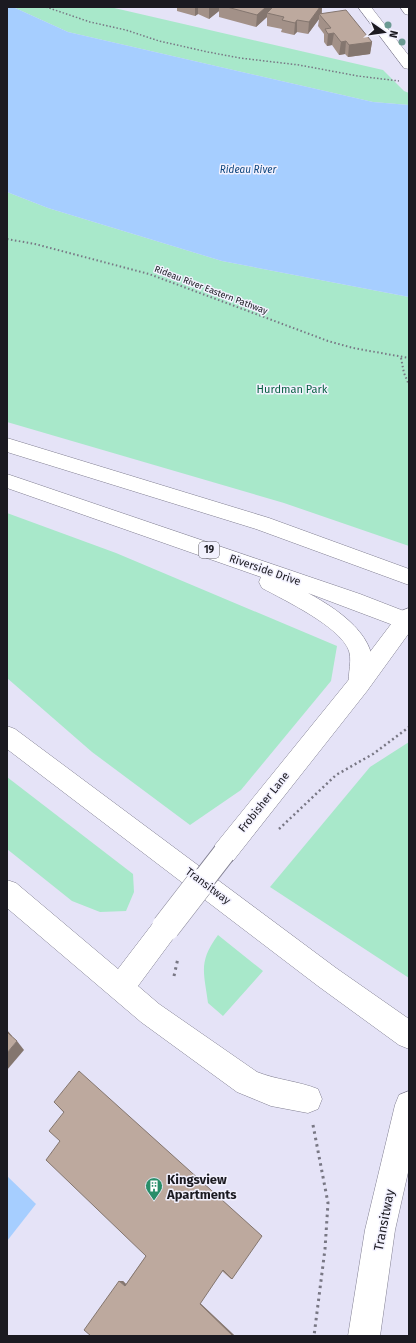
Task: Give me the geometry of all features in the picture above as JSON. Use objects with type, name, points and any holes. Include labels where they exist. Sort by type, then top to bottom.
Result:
[{"type":"main road","points":[[364,7],[409,65]]},
{"type":"main road","points":[[406,7],[409,11]]},
{"type":"main road","points":[[7,445],[262,523],[409,577]]},
{"type":"main road","name":"Riverside Drive","points":[[7,481],[408,620]]},
{"type":"main road","points":[[212,551],[316,608],[339,625],[358,646],[361,662],[359,684]]},
{"type":"main road","name":"Frobisher Lane","points":[[120,988],[224,852],[359,684],[408,620]]},
{"type":"main road","name":"Transitway","points":[[7,736],[322,973],[409,1035]]},
{"type":"main road","points":[[7,892],[150,1013],[247,1082],[270,1092],[308,1099]]},
{"type":"main road","name":"Transitway","points":[[364,1336],[380,1230],[409,1105]]},
{"type":"path","points":[[46,7],[90,22],[126,30],[159,41],[208,52],[240,58],[299,65],[358,76],[400,81]]},
{"type":"path","name":"Rideau River Eastern Pathway","points":[[7,239],[43,246],[149,274],[328,342],[401,358],[409,358]]},
{"type":"path","points":[[401,358],[404,374],[409,385]]},
{"type":"path","points":[[276,832],[336,775],[373,754],[409,727]]},
{"type":"path","points":[[308,1099],[328,1203],[314,1336]]},
{"type":"green space","points":[[13,7],[110,7],[383,70],[404,91],[409,93],[409,105],[373,102],[68,32]]},
{"type":"green space","name":"Hurdman Park","points":[[7,192],[48,208],[222,261],[409,297],[409,546],[284,503],[7,422]]},
{"type":"green space","points":[[7,513],[116,553],[337,646],[331,681],[241,790],[190,825],[92,752],[7,678]]},
{"type":"green space","points":[[409,742],[409,978],[270,887],[370,767]]},
{"type":"green space","points":[[7,777],[133,874],[134,892],[126,911],[100,912],[72,901],[7,849]]},
{"type":"green space","points":[[218,935],[263,971],[223,1016],[208,1003],[204,975],[207,953]]},
{"type":"water","name":"Rideau River","points":[[7,7],[13,7],[68,32],[373,102],[409,105],[409,297],[222,261],[48,208],[7,192]]},
{"type":"water","points":[[7,1176],[36,1204],[7,1241]]},
{"type":"building","points":[[227,7],[266,7],[257,15]]},
{"type":"building","points":[[273,7],[320,7],[309,22],[297,20],[295,23],[282,20],[284,17],[267,13]]},
{"type":"building","points":[[346,10],[372,42],[349,45],[346,41],[341,42],[334,33],[328,34],[325,29],[331,28],[319,14]]},
{"type":"building","points":[[7,1032],[17,1041],[7,1053]]},
{"type":"building","name":"Kingsview Apartments","points":[[79,1071],[262,1236],[232,1279],[223,1270],[200,1304],[233,1336],[91,1336],[84,1330],[119,1281],[125,1286],[146,1256],[46,1160],[60,1141],[49,1131],[64,1112],[54,1102]]},
{"type":"place","name":"Kingsview Apartments","points":[[154,1201]]}]
